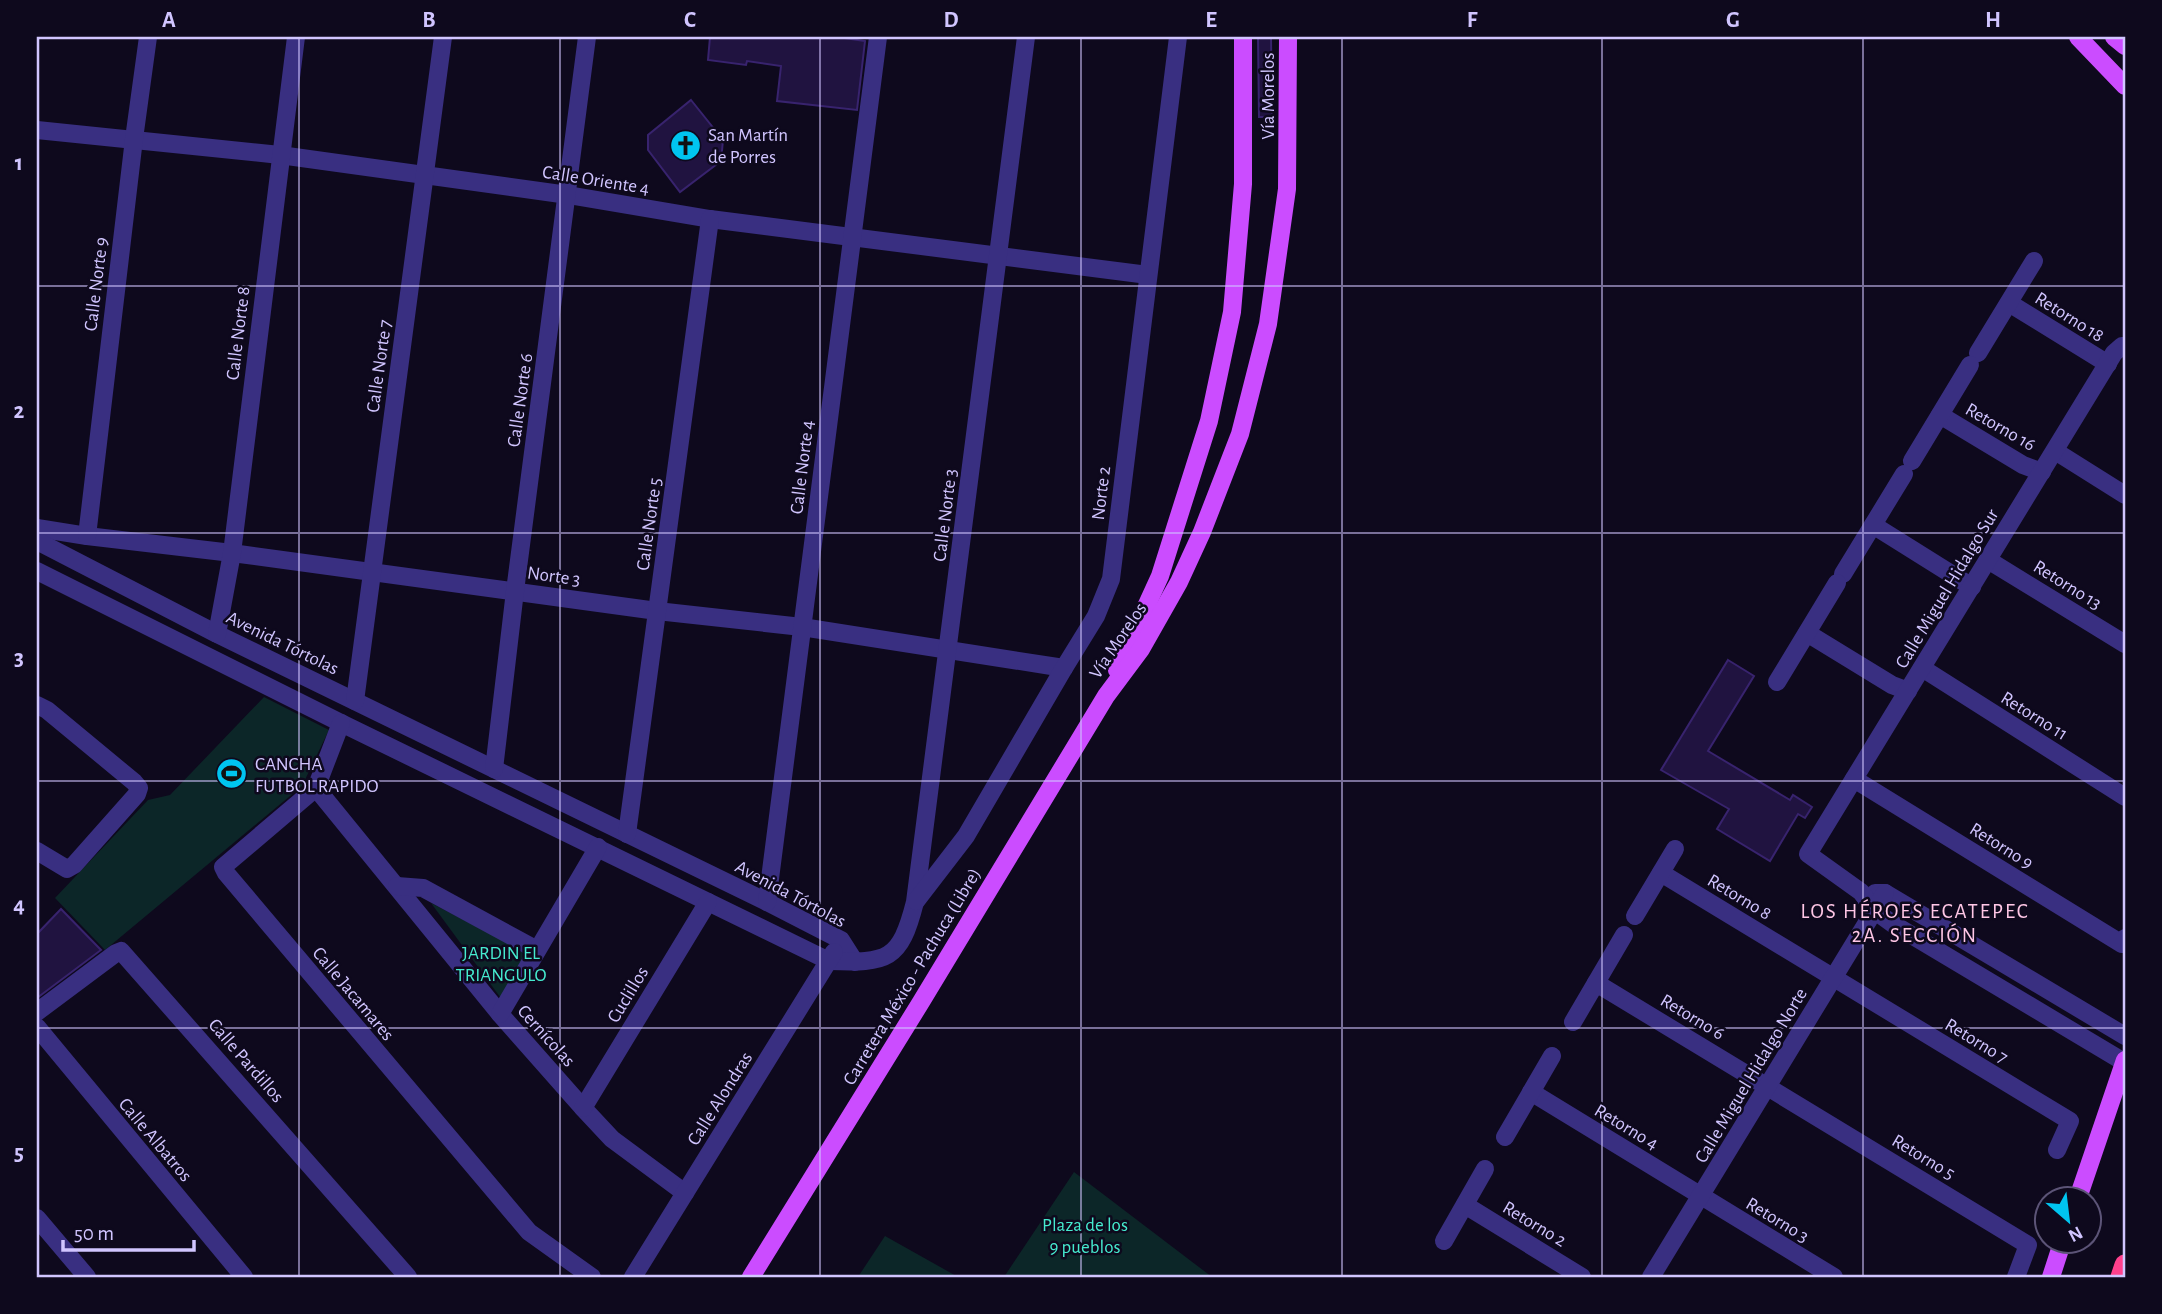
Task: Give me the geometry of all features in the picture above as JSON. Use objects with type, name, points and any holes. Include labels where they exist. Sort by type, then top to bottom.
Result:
[{"type":"highway","points":[[2121,1277],[2125,1265]]},
{"type":"main road","name":"Vía Morelos","points":[[1106,695],[1160,576],[1209,421],[1232,312],[1243,184],[1243,37]]},
{"type":"main road","name":"Vía Morelos","points":[[1106,695],[1141,649],[1178,582],[1202,532],[1240,433],[1268,324],[1287,189],[1288,37]]},
{"type":"main road","points":[[2078,37],[2125,86]]},
{"type":"main road","points":[[2114,37],[2125,46]]},
{"type":"main road","name":"Carretera México - Pachuca (Libre)","points":[[751,1277],[1106,695]]},
{"type":"main road","points":[[2083,1184],[2125,1061]]},
{"type":"main road","points":[[2051,1277],[2059,1254]]},
{"type":"street","name":"Calle Norte 9","points":[[87,536],[148,37]]},
{"type":"street","name":"Calle Norte 8","points":[[217,634],[232,553],[296,37]]},
{"type":"street","name":"Calle Norte 7","points":[[355,701],[443,37]]},
{"type":"street","name":"Calle Norte 6","points":[[494,769],[587,37]]},
{"type":"street","name":"Calle Norte 4","points":[[767,902],[878,37]]},
{"type":"street","name":"Calle Norte 3","points":[[855,962],[883,959],[900,945],[910,923],[915,902],[1026,37]]},
{"type":"street","name":"Norte 2","points":[[915,902],[967,836],[1096,616],[1111,579],[1178,37]]},
{"type":"street","name":"Calle Oriente 4","points":[[37,130],[280,155],[568,195],[710,219],[1148,275]]},
{"type":"street","name":"Calle Norte 5","points":[[627,834],[710,219]]},
{"type":"street","name":"Retorno 18","points":[[1974,359],[2035,261]]},
{"type":"street","name":"Retorno 18","points":[[2009,303],[2108,364]]},
{"type":"street","name":"Calle Miguel Hidalgo Sur","points":[[1861,892],[1808,854],[2114,353],[2124,346]]},
{"type":"street","name":"Retorno 16","points":[[1777,682],[1974,359]]},
{"type":"street","name":"Retorno 16","points":[[1940,415],[2023,465],[2042,472]]},
{"type":"street","points":[[2055,451],[2125,495]]},
{"type":"street","points":[[1874,525],[1972,587]]},
{"type":"street","name":"Norte 3","points":[[37,528],[657,611],[802,627],[1064,668]]},
{"type":"street","name":"Avenida Tórtolas","points":[[37,541],[217,634],[841,940],[855,962]]},
{"type":"street","name":"Retorno 13","points":[[1988,560],[2125,644]]},
{"type":"street","points":[[37,571],[829,961],[855,962]]},
{"type":"street","points":[[1807,633],[1892,685],[1908,691]]},
{"type":"street","name":"Retorno 11","points":[[1922,668],[2125,797]]},
{"type":"street","points":[[37,705],[47,710],[139,788],[137,794],[74,865],[67,869],[37,851]]},
{"type":"street","name":"Calle Jacamares","points":[[341,723],[316,788],[223,867],[529,1233],[592,1277]]},
{"type":"street","name":"Retorno 9","points":[[1854,779],[2122,944],[2125,938]]},
{"type":"street","name":"Cernícolas","points":[[316,788],[500,1014],[583,1108],[612,1139],[685,1192]]},
{"type":"street","points":[[500,1014],[598,846]]},
{"type":"street","points":[[1634,916],[1675,849]]},
{"type":"street","name":"Retorno 8","points":[[1661,873],[1834,977]]},
{"type":"street","points":[[397,886],[423,888],[537,950]]},
{"type":"street","points":[[1861,892],[1885,893],[2125,1036]]},
{"type":"street","points":[[1861,892],[1875,911],[1893,924],[2125,1061]]},
{"type":"street","name":"Calle Miguel Hidalgo Norte","points":[[1651,1277],[1885,893]]},
{"type":"street","name":"Cuclillos","points":[[583,1108],[708,902]]},
{"type":"street","points":[[1573,1022],[1624,935]]},
{"type":"street","name":"Calle Alondras","points":[[633,1277],[841,940]]},
{"type":"street","name":"Calle Pardillos","points":[[37,1012],[121,951],[408,1277]]},
{"type":"street","name":"Retorno 7","points":[[1834,977],[2070,1121],[2057,1150]]},
{"type":"street","name":"Retorno 6","points":[[1596,983],[1768,1086]]},
{"type":"street","points":[[2058,1023],[2069,1004]]},
{"type":"street","name":"Calle Albatros","points":[[37,1027],[244,1277]]},
{"type":"street","points":[[1505,1137],[1552,1056]]},
{"type":"street","name":"Retorno 5","points":[[1768,1086],[2028,1245],[2016,1277]]},
{"type":"street","name":"Retorno 4","points":[[1531,1092],[1701,1196]]},
{"type":"street","points":[[1444,1241],[1485,1169]]},
{"type":"street","name":"Retorno 3","points":[[1701,1196],[1834,1277]]},
{"type":"street","name":"Retorno 2","points":[[1465,1205],[1583,1277]]},
{"type":"street","points":[[37,1218],[87,1277]]},
{"type":"green space","points":[[264,697],[329,730],[302,786],[105,950],[55,898],[148,800],[170,795]]},
{"type":"green space","name":"JARDIN EL TRIANGULO","points":[[431,903],[529,954],[503,1001]]},
{"type":"green space","name":"Plaza de los 9 pueblos","points":[[1074,1172],[1212,1277],[1004,1277]]},
{"type":"green space","points":[[885,1236],[958,1277],[858,1277]]},
{"type":"building","points":[[710,37],[843,37],[865,41],[857,110],[777,101],[781,66],[747,61],[746,65],[708,60]]},
{"type":"building","points":[[1258,37],[1271,37],[1272,117],[1259,117]]},
{"type":"building","name":"San Martín de Porres","points":[[691,100],[723,140],[721,161],[680,192],[648,150],[648,135]]},
{"type":"building","points":[[1728,660],[1754,676],[1708,751],[1790,800],[1793,795],[1812,807],[1805,818],[1798,814],[1770,861],[1717,829],[1729,809],[1661,770]]},
{"type":"building","points":[[61,909],[101,950],[37,998],[37,934]]},
{"type":"place","name":"San Martín de Porres","points":[[685,145]]},
{"type":"place","name":"CANCHA FUTBOL RAPIDO","points":[[232,774]]},
{"type":"district","name":"LOS HÉROES ECATEPEC 2A. SECCIÓN","points":[[1915,923]]}]
